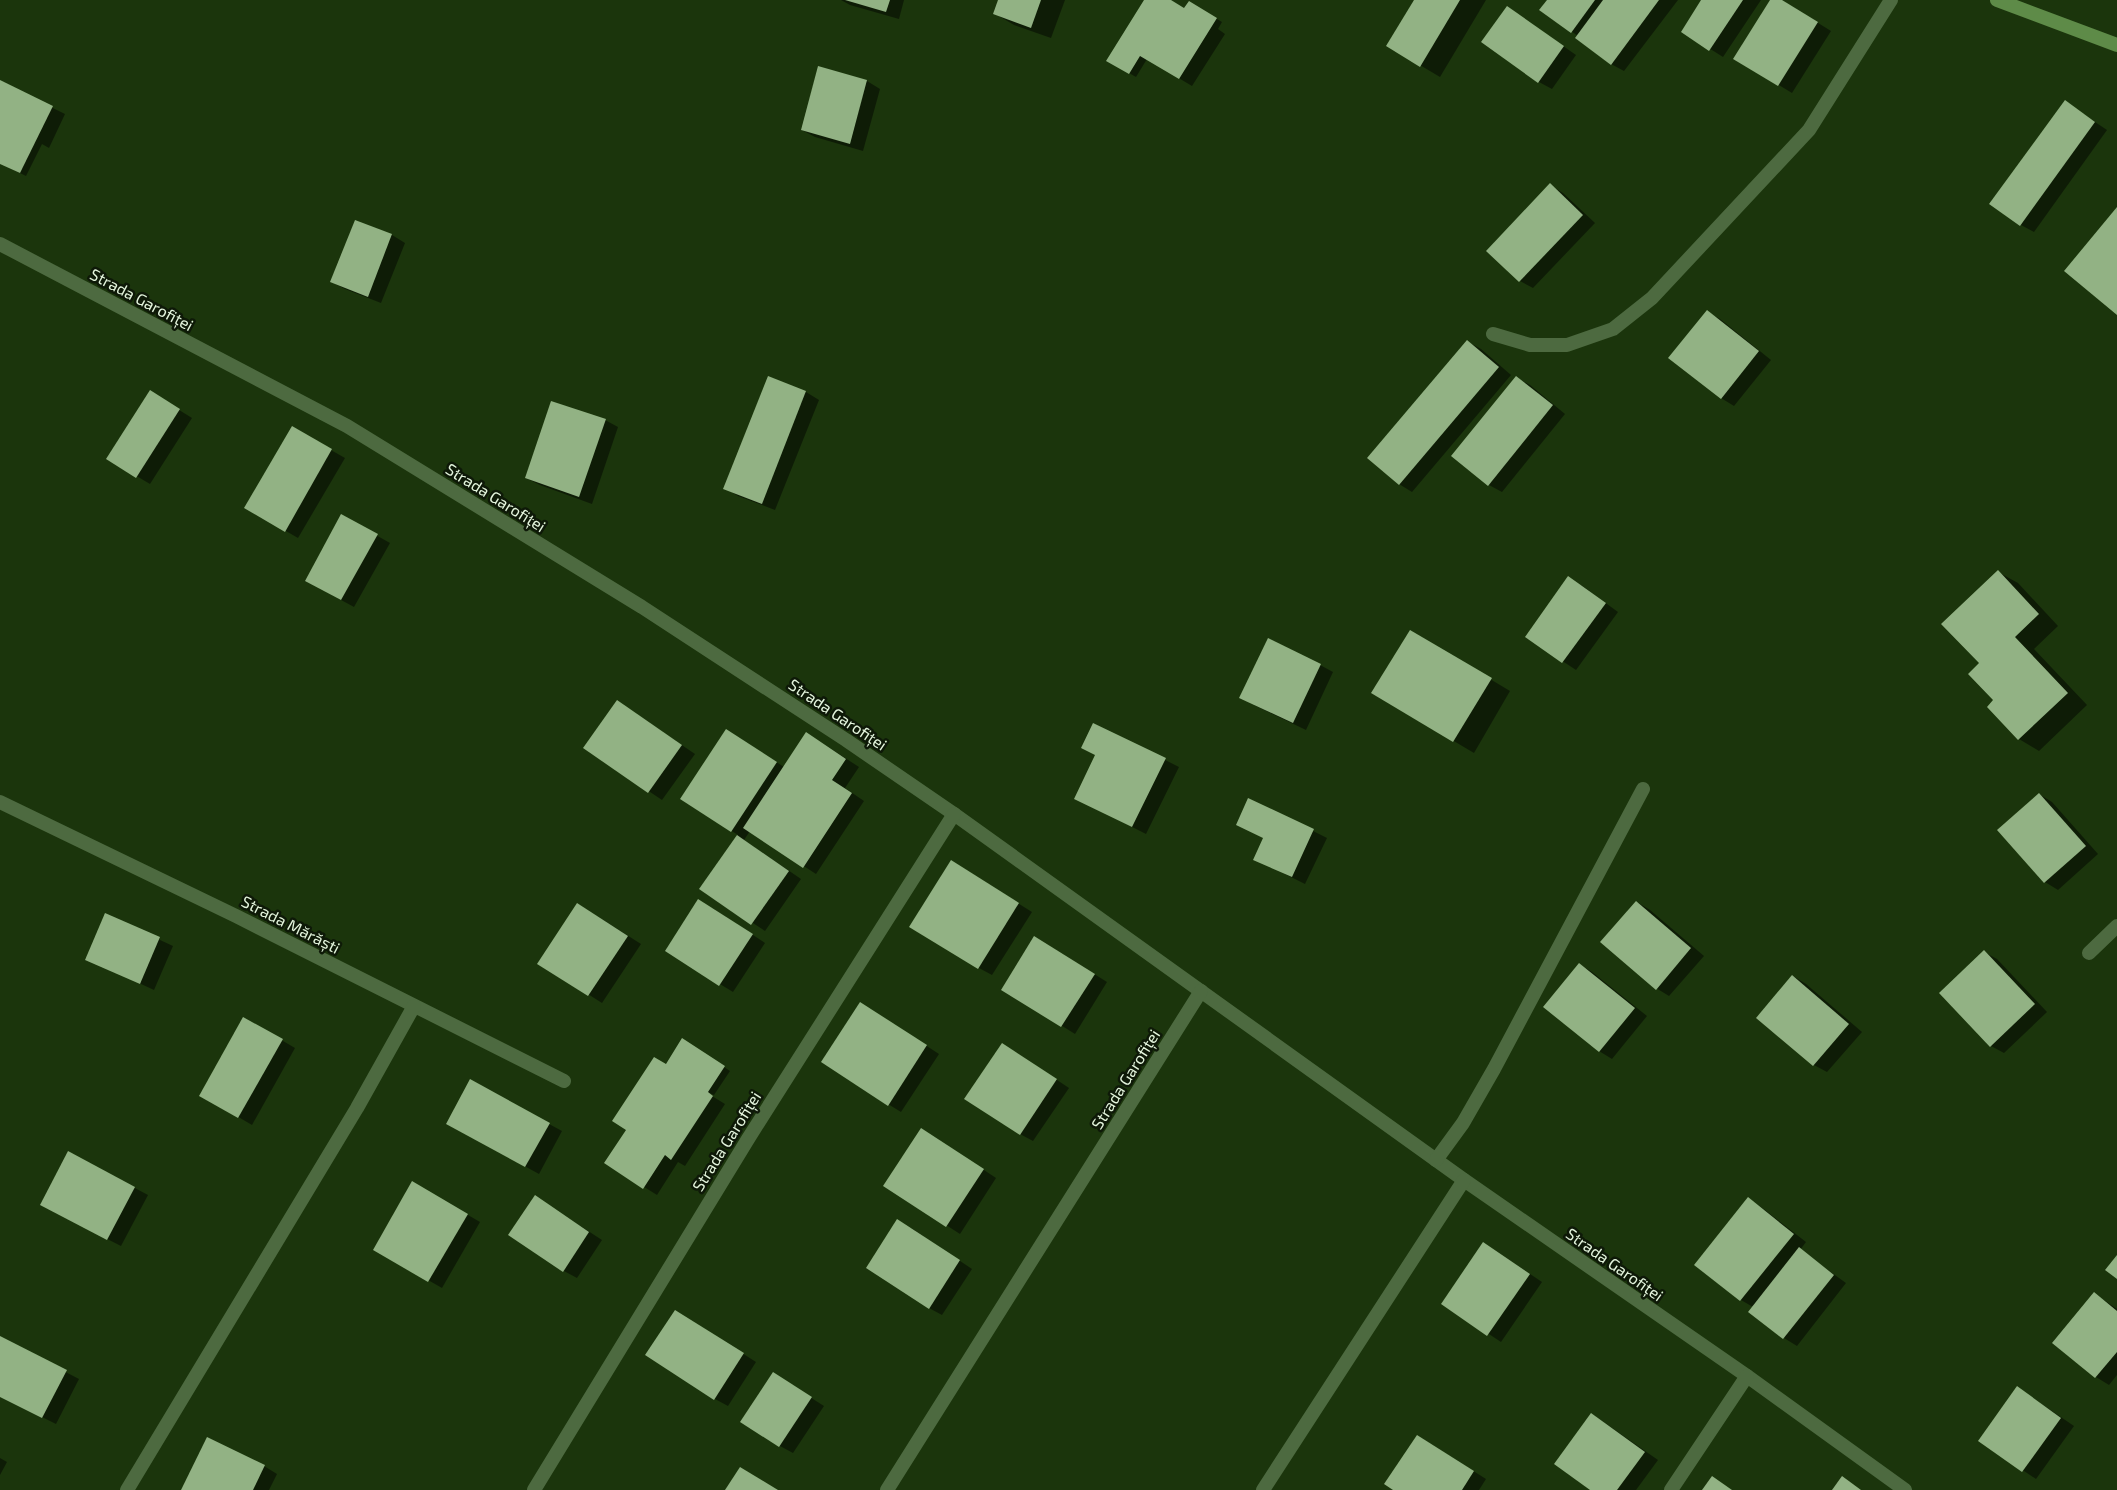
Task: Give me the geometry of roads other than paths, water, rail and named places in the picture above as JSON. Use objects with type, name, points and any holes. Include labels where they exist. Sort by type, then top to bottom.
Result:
[{"type":"main road","points":[[1997,0],[2117,45]]},
{"type":"street","points":[[1493,334],[1530,345],[1567,345],[1613,329],[1652,298],[1809,130],[1891,0]]},
{"type":"street","name":"Strada Garofiței","points":[[0,244],[346,426],[642,607],[846,740],[954,814],[1464,1180],[1747,1376],[1905,1490]]},
{"type":"street","points":[[1436,1160],[1463,1123],[1494,1069],[1643,789]]},
{"type":"street","name":"Strada Mărăști","points":[[0,802],[236,916],[564,1081]]},
{"type":"street","name":"Strada Garofiței","points":[[534,1490],[748,1139],[954,814]]},
{"type":"street","points":[[2089,953],[2117,926]]},
{"type":"street","name":"Strada Garofiței","points":[[888,1490],[1201,991]]},
{"type":"street","points":[[127,1490],[358,1108],[414,1006]]},
{"type":"street","points":[[1263,1490],[1464,1180]]},
{"type":"street","points":[[1670,1490],[1747,1376]]}]
